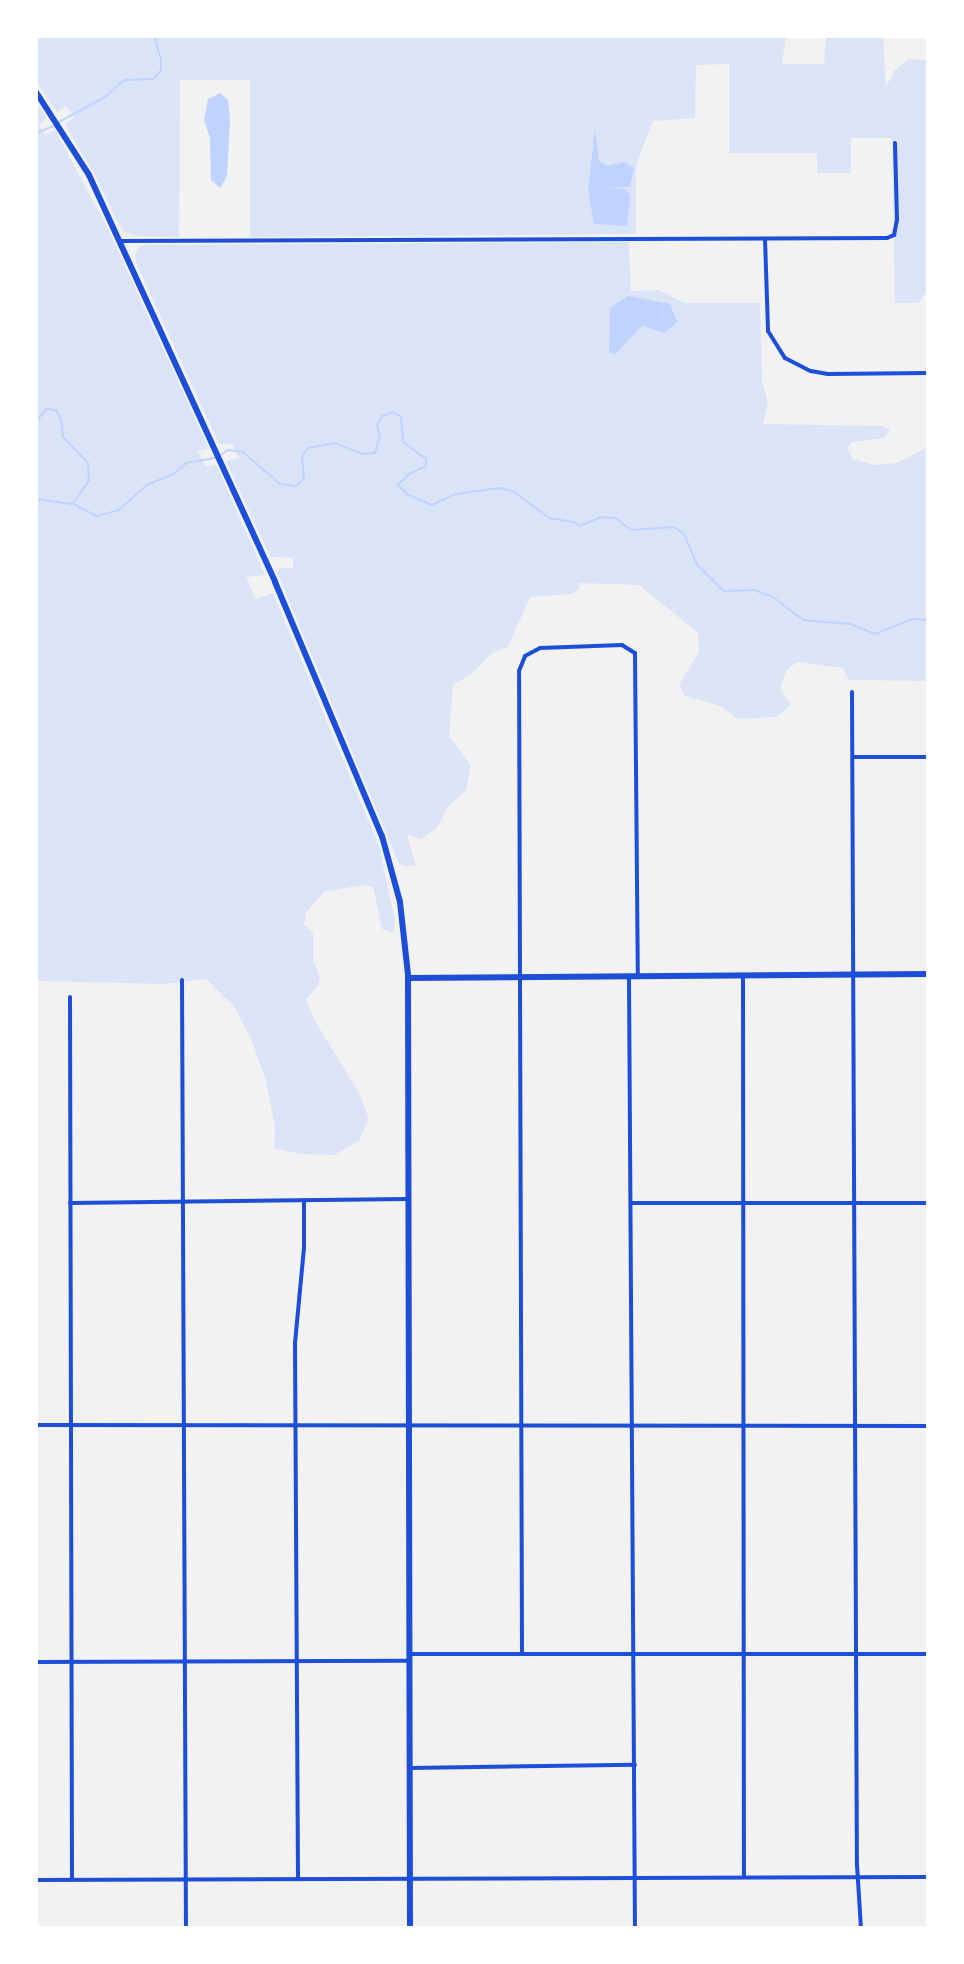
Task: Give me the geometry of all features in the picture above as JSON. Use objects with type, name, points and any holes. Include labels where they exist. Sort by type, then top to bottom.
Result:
[{"type":"main road","points":[[36,92],[68,139],[120,241],[210,437],[382,836],[400,901],[408,978],[410,1928]]},
{"type":"main road","points":[[408,978],[928,974]]},
{"type":"street","points":[[120,241],[878,239],[894,235],[897,226],[895,143]]},
{"type":"street","points":[[765,239],[768,331],[785,358],[811,371],[828,374],[928,373]]},
{"type":"street","points":[[522,1654],[519,671],[525,656],[540,648],[622,645],[631,648],[636,658],[638,977]]},
{"type":"street","points":[[852,692],[861,1928]]},
{"type":"street","points":[[854,757],[928,757]]},
{"type":"street","points":[[743,975],[744,1877]]},
{"type":"street","points":[[629,978],[635,1928]]},
{"type":"street","points":[[182,980],[186,1928]]},
{"type":"street","points":[[70,997],[72,1880]]},
{"type":"street","points":[[70,1203],[407,1199]]},
{"type":"street","points":[[298,1879],[295,1327],[303,1261],[304,1200]]},
{"type":"street","points":[[631,1203],[928,1203]]},
{"type":"street","points":[[36,1425],[928,1426]]},
{"type":"street","points":[[36,1662],[297,1661],[522,1654],[928,1654]]},
{"type":"street","points":[[409,1768],[635,1765]]},
{"type":"street","points":[[36,1880],[928,1877]]},
{"type":"shaded area","points":[[36,36],[786,36],[782,64],[824,64],[826,36],[883,36],[886,87],[894,71],[908,59],[928,60],[928,289],[919,303],[895,303],[892,138],[851,138],[851,173],[817,173],[817,153],[729,153],[729,64],[696,65],[695,118],[653,121],[636,165],[636,234],[250,237],[250,80],[180,80],[179,237],[137,236],[123,231],[65,125],[74,117],[66,106],[57,112],[36,82]]},
{"type":"shaded area","points":[[36,101],[47,118],[39,125],[45,135],[55,130],[107,227],[209,449],[198,451],[206,467],[216,465],[265,575],[246,577],[256,599],[273,593],[379,846],[395,920],[393,933],[382,929],[373,887],[362,885],[324,892],[306,913],[304,925],[313,933],[313,960],[320,977],[318,986],[306,1000],[315,1021],[359,1093],[369,1118],[359,1141],[334,1155],[300,1154],[274,1148],[275,1127],[266,1081],[252,1041],[234,1006],[206,979],[164,984],[36,981]]},
{"type":"shaded area","points":[[629,242],[631,291],[659,290],[685,303],[760,303],[762,381],[768,403],[763,424],[882,426],[890,430],[884,438],[852,442],[847,448],[853,459],[874,465],[897,463],[928,447],[928,681],[849,680],[843,668],[797,662],[786,671],[780,689],[791,705],[776,717],[738,719],[720,706],[685,696],[679,685],[699,652],[698,633],[639,585],[579,583],[580,587],[572,594],[530,597],[508,647],[492,653],[471,675],[453,684],[449,736],[471,766],[466,790],[447,808],[437,828],[421,839],[407,835],[416,865],[399,864],[277,572],[279,568],[293,568],[293,558],[271,557],[268,552],[226,461],[239,458],[232,444],[219,444],[137,265],[135,253],[140,246],[149,245]]},
{"type":"water","points":[[220,93],[228,100],[230,120],[227,176],[220,188],[211,180],[210,138],[204,120],[208,99]]},
{"type":"water","points":[[595,129],[599,161],[607,166],[624,162],[634,168],[630,187],[609,187],[625,189],[630,195],[627,226],[594,224],[588,191]]},
{"type":"water","points":[[628,296],[670,304],[677,322],[665,333],[642,326],[615,354],[609,353],[610,308]]},
{"type":"waterway","points":[[59,122],[105,97],[124,80],[153,79],[161,70],[154,36]]},
{"type":"waterway","points":[[36,133],[54,126]]},
{"type":"waterway","points":[[36,422],[46,409],[56,410],[61,419],[63,437],[88,463],[89,480],[73,504]]},
{"type":"waterway","points":[[221,455],[228,450],[243,452],[280,484],[296,486],[304,478],[302,456],[308,448],[335,443],[362,454],[375,453],[380,436],[377,426],[382,416],[393,412],[401,417],[403,442],[426,459],[426,466],[409,474],[398,485],[407,494],[432,505],[456,494],[500,488],[514,492],[549,518],[580,526],[601,517],[615,518],[631,530],[674,527],[684,534],[697,565],[724,591],[754,590],[773,597],[804,620],[851,624],[875,634],[912,619],[928,620]]},
{"type":"waterway","points":[[73,504],[97,516],[119,510],[147,485],[175,473],[186,463],[215,458]]},
{"type":"waterway","points":[[36,499],[72,504]]}]
